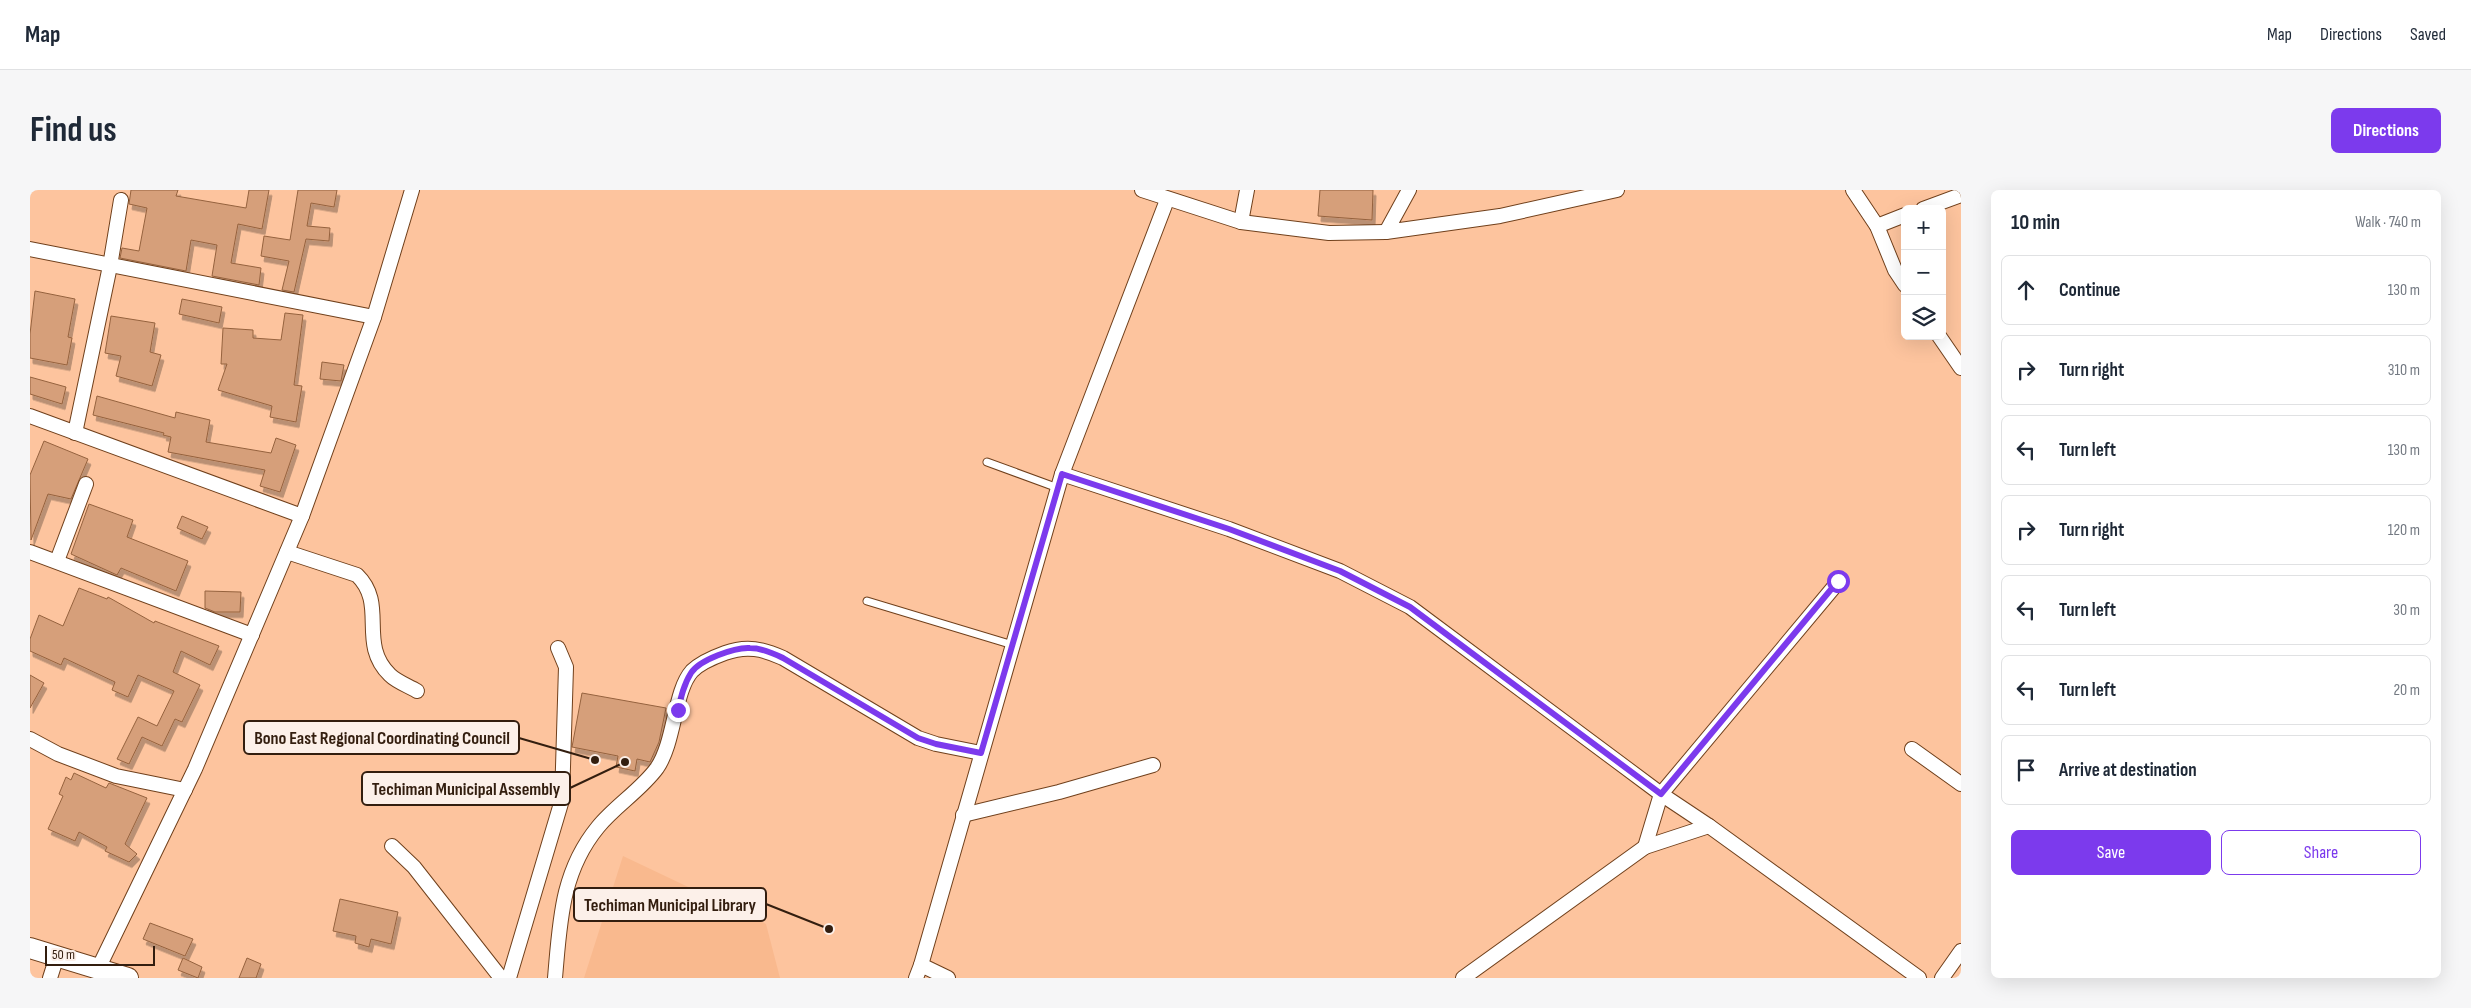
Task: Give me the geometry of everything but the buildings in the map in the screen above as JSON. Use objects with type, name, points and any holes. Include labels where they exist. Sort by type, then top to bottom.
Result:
[{"type":"main road","points":[[30,948],[128,978]]},
{"type":"street","points":[[98,969],[185,790],[233,682],[302,516],[374,317],[412,190]]},
{"type":"street","points":[[1142,190],[1167,200],[1241,222],[1329,233],[1386,232],[1500,216],[1617,190]]},
{"type":"street","points":[[1241,222],[1247,190]]},
{"type":"street","points":[[1386,232],[1409,190]]},
{"type":"street","points":[[1853,190],[1877,226],[1895,270],[1901,279]]},
{"type":"street","points":[[1934,205],[1961,195]]},
{"type":"street","points":[[75,433],[110,266],[121,200]]},
{"type":"street","points":[[916,978],[1060,481],[1167,200]]},
{"type":"street","points":[[1877,226],[1901,217]]},
{"type":"street","points":[[30,250],[374,317]]},
{"type":"street","points":[[1942,340],[1961,368]]},
{"type":"street","points":[[30,416],[302,516]]},
{"type":"street","points":[[1060,481],[1229,529],[1340,571],[1410,607],[1661,794],[1709,826],[1919,978]]},
{"type":"street","points":[[57,561],[86,484]]},
{"type":"street","points":[[287,552],[357,575],[365,582],[371,592],[373,644],[380,662],[391,676],[417,691]]},
{"type":"street","points":[[30,554],[57,561],[252,635]]},
{"type":"street","points":[[1645,846],[1661,794],[1838,581]]},
{"type":"street","points":[[509,978],[562,800],[566,667],[558,648]]},
{"type":"street","points":[[555,978],[567,881],[577,856],[598,826],[656,769],[666,753],[682,691],[692,672],[713,658],[750,648],[765,650],[783,658],[918,738],[936,744],[981,753]]},
{"type":"street","points":[[30,739],[58,754],[116,776],[150,781],[185,790]]},
{"type":"street","points":[[1912,749],[1961,784]]},
{"type":"street","points":[[963,815],[1059,792],[1153,765]]},
{"type":"street","points":[[1463,978],[1645,846],[1709,826]]},
{"type":"street","points":[[392,846],[414,867],[501,978]]},
{"type":"street","points":[[1942,978],[1961,952]]},
{"type":"street","points":[[50,978],[57,956]]},
{"type":"street","points":[[921,964],[948,978]]},
{"type":"lane","points":[[986,462],[1060,481]]},
{"type":"lane","points":[[867,601],[1013,645]]},
{"type":"shaded area","points":[[623,856],[766,924],[780,978],[584,978]]},
{"type":"place","name":"Bono East Regional Coordinating Council","points":[[595,760]]},
{"type":"place","name":"Techiman Municipal Assembly","points":[[625,762]]},
{"type":"place","name":"Techiman Municipal Library","points":[[829,929]]},
{"type":"route","points":[[678,710],[682,691],[692,672],[713,658],[732,651],[750,648],[765,650],[783,658],[918,738],[936,744],[981,753],[1062,474],[1229,529],[1340,571],[1410,607],[1661,794],[1838,581]]}]
